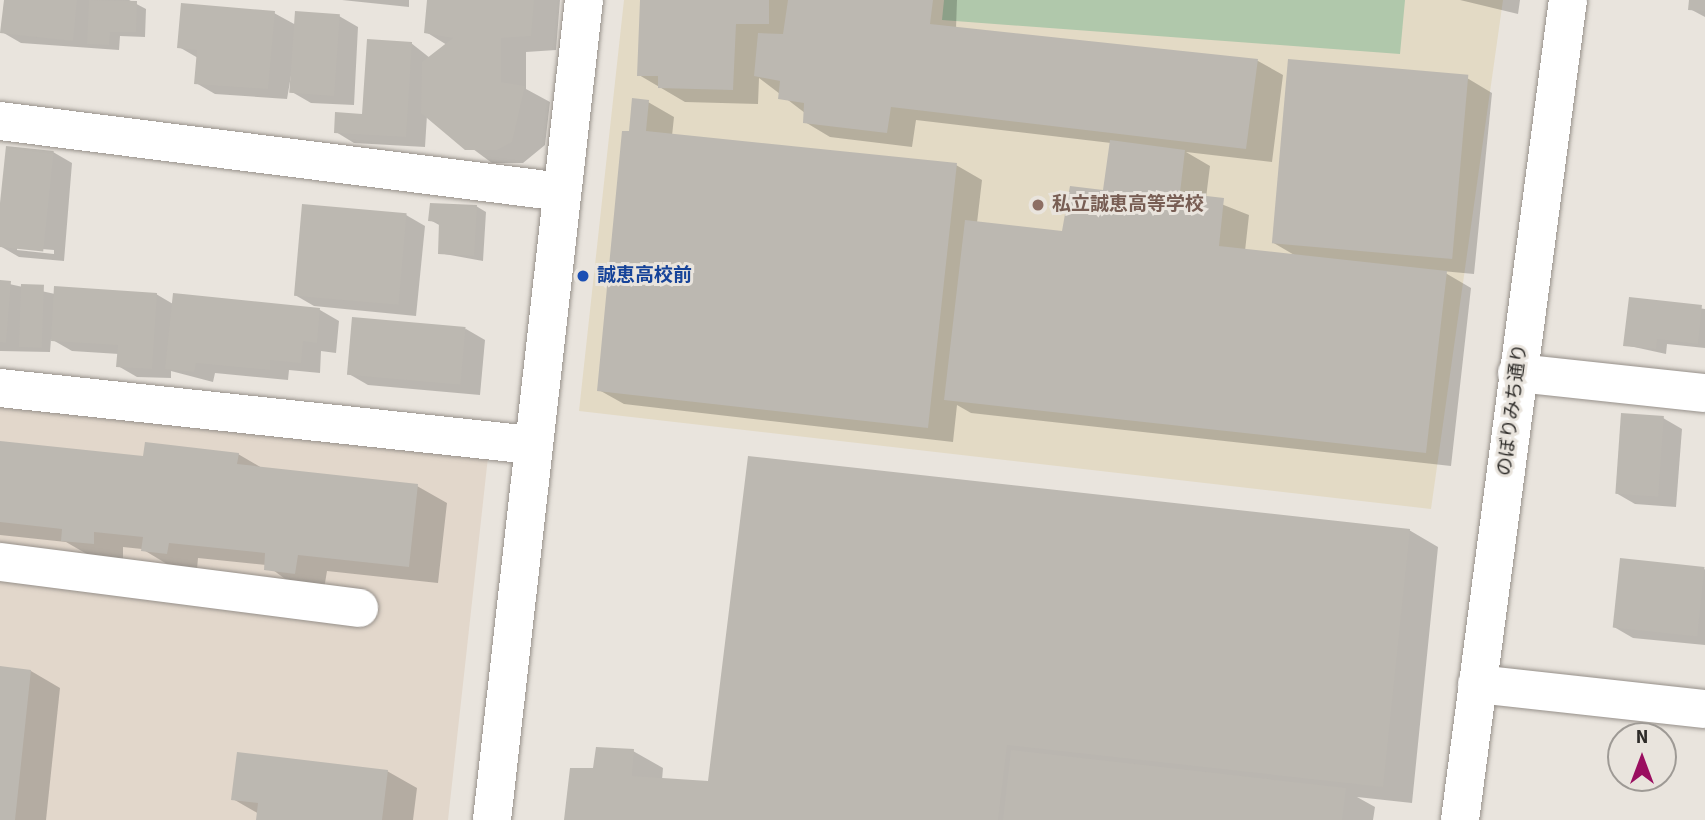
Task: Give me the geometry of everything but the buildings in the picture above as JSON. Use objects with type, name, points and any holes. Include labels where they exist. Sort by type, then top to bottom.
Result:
[{"type":"street","points":[[492,820],[532,444],[584,0]]},
{"type":"street","name":"のぼりみち通り","points":[[1460,820],[1568,0]]},
{"type":"street","points":[[0,121],[562,192]]},
{"type":"street","points":[[1517,373],[1705,393]]},
{"type":"street","points":[[0,388],[532,444]]},
{"type":"street","points":[[0,562],[359,608]]},
{"type":"street","points":[[1477,684],[1705,709]]},
{"type":"shaded area","name":"私立誠恵高等学校","points":[[624,0],[1503,0],[1431,509],[579,411]]},
{"type":"shaded area","points":[[0,403],[488,457],[448,820],[0,820]]},
{"type":"green space","points":[[944,0],[1405,0],[1400,54],[942,20]]},
{"type":"place","name":"私立誠恵高等学校","points":[[1038,205]]},
{"type":"place","name":"誠恵高校前","points":[[583,276]]}]
